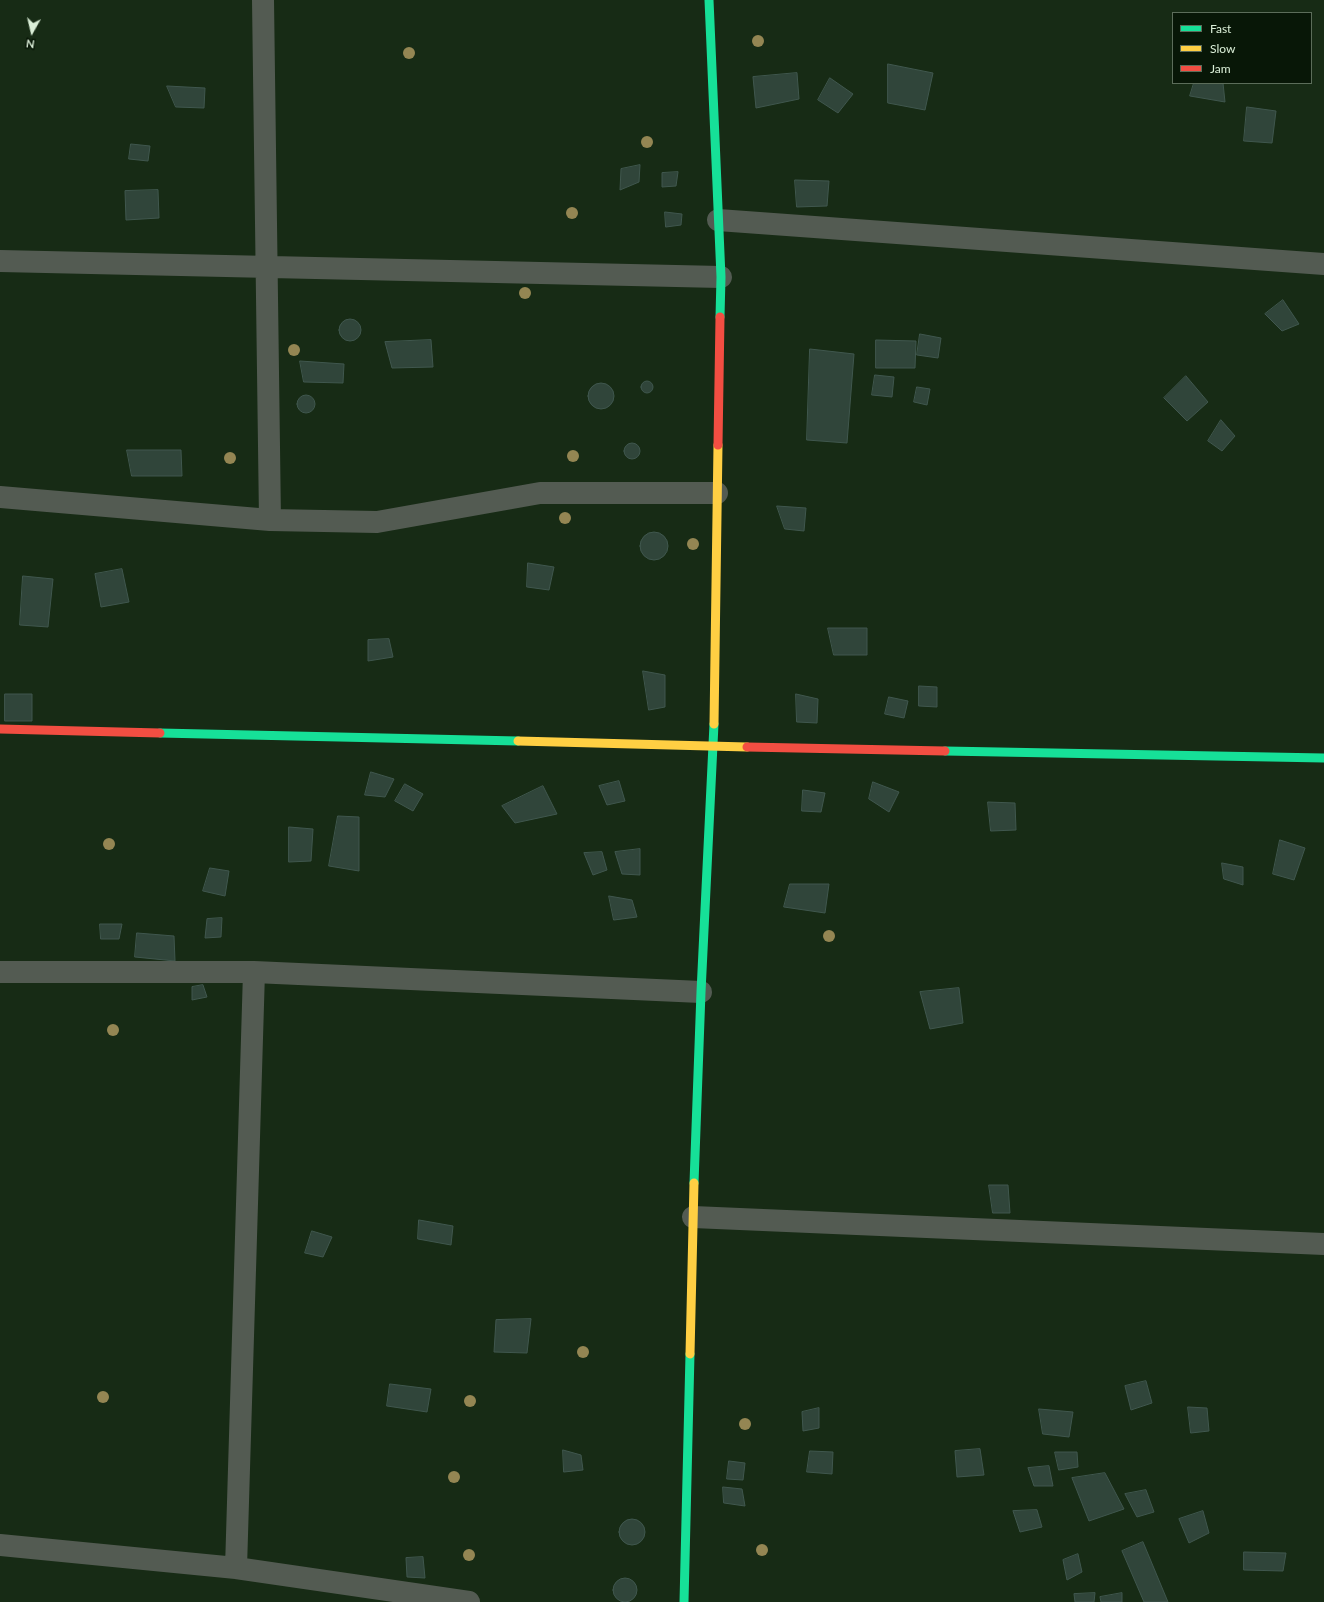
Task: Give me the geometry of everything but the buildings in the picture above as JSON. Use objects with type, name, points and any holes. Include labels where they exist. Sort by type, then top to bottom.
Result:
[{"type":"street","points":[[264,0],[270,520]]},
{"type":"street","points":[[684,1602],[693,1217],[701,992],[714,746],[721,277],[708,0]]},
{"type":"street","points":[[718,220],[1324,264]]},
{"type":"street","points":[[0,261],[721,277]]},
{"type":"street","points":[[0,497],[270,520],[377,522],[540,493],[717,493]]},
{"type":"street","points":[[0,729],[714,746],[1324,758]]},
{"type":"street","points":[[0,972],[254,972],[701,992]]},
{"type":"street","points":[[236,1568],[254,972]]},
{"type":"street","points":[[693,1217],[1324,1244]]},
{"type":"street","points":[[0,1545],[236,1568],[468,1602]]},
{"type":"traffic: fast","points":[[709,0],[721,277],[720,317]]},
{"type":"traffic: fast","points":[[694,1183],[701,992],[714,724]]},
{"type":"traffic: fast","points":[[160,733],[518,741]]},
{"type":"traffic: fast","points":[[945,751],[1324,758]]},
{"type":"traffic: fast","points":[[684,1602],[690,1354]]},
{"type":"traffic: slow","points":[[714,724],[718,445]]},
{"type":"traffic: slow","points":[[518,741],[747,747]]},
{"type":"traffic: slow","points":[[690,1354],[694,1183]]},
{"type":"traffic: jam","points":[[718,445],[720,317]]},
{"type":"traffic: jam","points":[[0,729],[160,733]]},
{"type":"traffic: jam","points":[[747,747],[945,751]]}]
